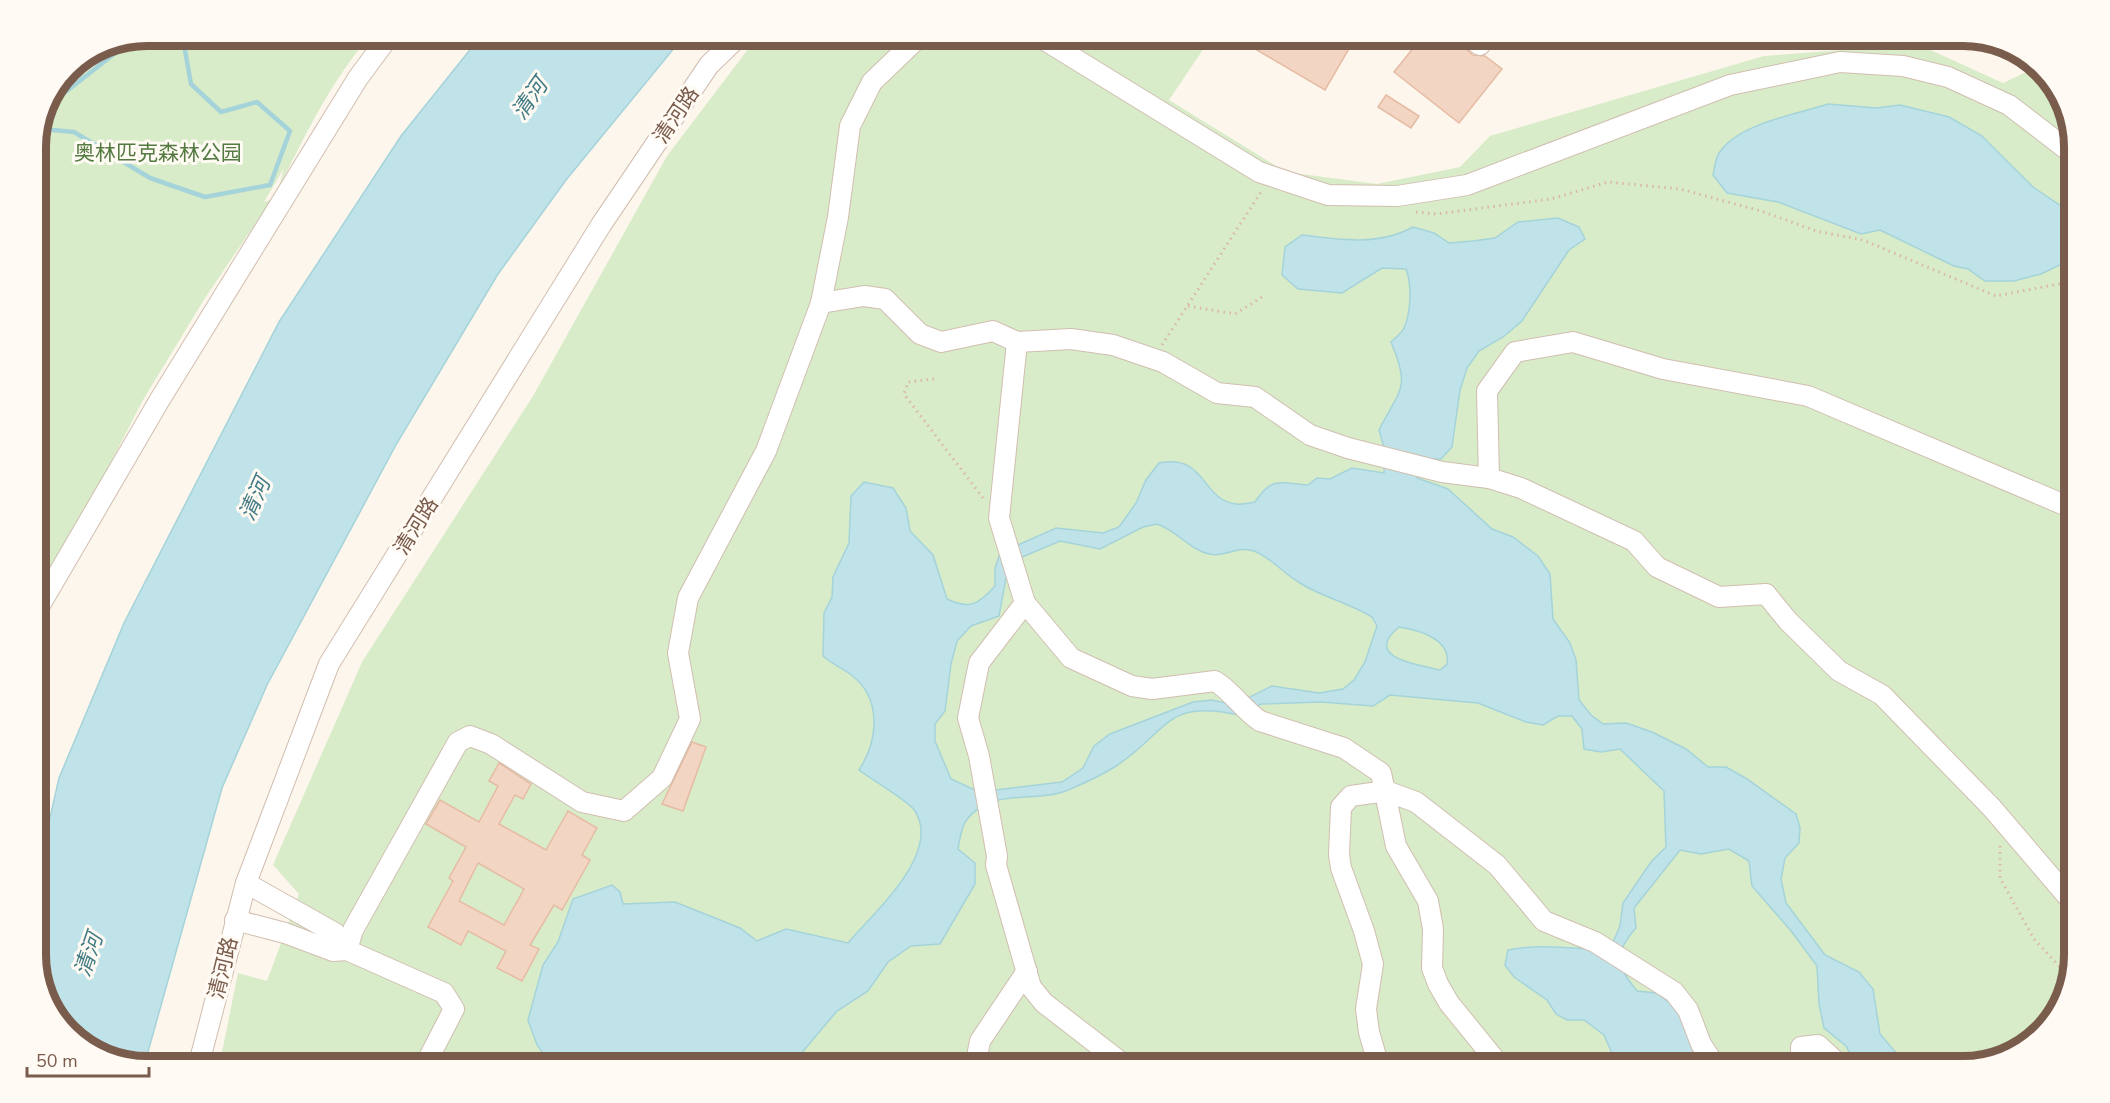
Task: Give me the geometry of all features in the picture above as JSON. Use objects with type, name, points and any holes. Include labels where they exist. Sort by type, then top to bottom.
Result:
[{"type":"street","points":[[47,593],[159,401],[358,78],[381,46]]},
{"type":"street","name":"清河路","points":[[201,1056],[246,883],[329,664],[602,225],[709,65],[729,46]]},
{"type":"street","points":[[347,950],[353,930],[459,742],[470,736],[491,744],[582,802],[624,811],[662,777],[690,719],[678,653],[688,598],[766,451],[821,303],[838,217],[850,126],[872,82],[910,46]]},
{"type":"street","points":[[1054,46],[1259,172],[1328,195],[1397,196],[1467,185],[1730,85],[1840,62],[1903,66],[1948,77],[2009,105],[2063,146]]},
{"type":"street","points":[[821,303],[864,296],[885,299],[920,334],[941,342],[993,331],[1017,342],[1071,339],[1113,345],[1153,359],[1217,393],[1255,397],[1310,435],[1348,448],[1442,472],[1489,478],[1563,506],[1634,541],[1657,567],[1719,597],[1766,594],[1788,621],[1839,671],[1882,695],[1999,817],[2064,892]]},
{"type":"street","points":[[1017,342],[999,518],[1025,603],[1071,658],[1132,686],[1152,689],[1215,681],[1234,693],[1260,721],[1344,748],[1381,773],[1396,846],[1428,901],[1433,929],[1432,968],[1438,984],[1449,1003],[1492,1056]]},
{"type":"street","points":[[1489,478],[1487,391],[1515,352],[1573,342],[1663,369],[1808,396],[2063,505]]},
{"type":"street","points":[[1025,603],[979,663],[968,718],[979,756],[997,856],[996,865],[1031,987],[1044,1003],[1113,1056]]},
{"type":"street","points":[[1377,1056],[1369,1032],[1366,1009],[1373,964],[1365,931],[1341,868],[1340,819],[1341,807],[1351,796],[1386,791],[1416,802],[1497,865],[1544,921],[1595,942],[1674,993],[1688,1010],[1701,1044],[1709,1056]]},
{"type":"street","points":[[246,883],[335,933],[347,950]]},
{"type":"street","points":[[235,920],[285,933],[333,951],[347,950],[444,993],[454,1009],[430,1056]]},
{"type":"street","points":[[977,1056],[980,1041],[1027,971]]},
{"type":"street","points":[[1801,1056],[1801,1047],[1818,1045],[1830,1056]]},
{"type":"path","points":[[1153,359],[1271,176]]},
{"type":"path","points":[[1408,211],[1436,214],[1500,207],[1551,199],[1608,182],[1680,189],[1761,211],[1816,231],[1863,240],[1996,297],[2063,282]]},
{"type":"path","points":[[1188,306],[1235,314],[1262,297]]},
{"type":"path","points":[[934,379],[908,382],[904,394],[999,518]]},
{"type":"path","points":[[1999,817],[2000,878],[2034,939],[2063,970]]},
{"type":"green space","name":"奥林匹克森林公园","points":[[362,46],[331,90],[279,187],[284,168],[264,202],[272,199],[205,298],[143,400],[47,586],[47,141],[50,121],[67,86],[97,60],[134,47]]},
{"type":"green space","points":[[750,46],[1202,46],[1202,51],[1169,100],[1286,172],[1377,184],[1460,167],[1490,136],[1764,56],[1892,46],[1921,46],[2003,83],[2028,71],[2046,91],[2053,103],[2062,128],[2063,141],[2064,956],[2058,988],[2046,1012],[2034,1027],[2013,1043],[1976,1056],[221,1056],[238,973],[267,981],[299,894],[273,865],[362,662],[533,396],[667,156]]},
{"type":"water","name":"清河","points":[[473,46],[676,46],[566,180],[498,274],[397,443],[267,685],[222,788],[147,1056],[128,1055],[91,1039],[72,1022],[57,1000],[48,975],[47,831],[59,778],[124,623],[279,322],[401,136]]},
{"type":"water","points":[[1828,104],[1876,108],[1900,105],[1949,117],[1982,136],[2033,187],[2063,208],[2063,263],[2041,274],[2014,281],[1985,281],[1968,269],[1954,266],[1880,230],[1861,234],[1778,202],[1727,193],[1713,175],[1719,153],[1740,134],[1769,121]]},
{"type":"water","points":[[1558,218],[1579,227],[1585,239],[1569,250],[1522,321],[1503,337],[1479,351],[1467,368],[1460,390],[1452,447],[1441,459],[1420,459],[1417,478],[1448,489],[1492,529],[1513,537],[1538,556],[1550,574],[1553,619],[1570,643],[1576,660],[1579,700],[1591,715],[1603,724],[1626,723],[1652,732],[1686,749],[1708,767],[1726,767],[1796,814],[1800,828],[1799,843],[1785,858],[1781,879],[1786,903],[1825,955],[1859,972],[1873,989],[1880,1034],[1898,1056],[1851,1056],[1846,1046],[1824,1028],[1819,1004],[1817,966],[1792,932],[1752,886],[1749,861],[1729,849],[1701,854],[1680,850],[1634,908],[1636,928],[1621,953],[1621,966],[1637,991],[1657,993],[1682,1017],[1688,1036],[1698,1056],[1613,1056],[1604,1035],[1584,1020],[1567,1020],[1556,1014],[1547,1000],[1514,977],[1505,965],[1508,950],[1521,948],[1610,949],[1620,926],[1623,903],[1651,862],[1666,847],[1664,791],[1620,749],[1601,752],[1584,749],[1582,729],[1572,716],[1558,716],[1543,725],[1526,722],[1478,703],[1390,695],[1373,706],[1321,702],[1261,704],[1243,716],[1217,711],[1182,714],[1170,721],[1116,766],[1085,783],[1056,794],[1012,798],[990,802],[981,807],[966,820],[958,849],[975,863],[975,884],[940,944],[911,946],[888,962],[868,991],[837,1011],[799,1056],[545,1056],[537,1045],[528,1020],[543,965],[558,942],[573,899],[612,885],[620,892],[623,904],[675,902],[740,928],[757,941],[786,929],[848,943],[901,882],[912,864],[919,846],[921,828],[915,811],[898,796],[859,770],[873,733],[874,720],[868,695],[861,684],[850,674],[823,656],[824,613],[832,597],[833,577],[849,543],[851,496],[864,482],[893,488],[906,508],[910,531],[933,555],[947,599],[968,604],[979,601],[995,586],[995,568],[1000,553],[1056,528],[1103,533],[1119,527],[1136,503],[1146,480],[1159,463],[1175,462],[1186,465],[1195,471],[1216,495],[1225,501],[1238,504],[1255,502],[1267,488],[1277,483],[1308,485],[1317,478],[1330,479],[1352,468],[1384,473],[1385,451],[1379,430],[1397,396],[1402,380],[1401,370],[1391,342],[1403,330],[1408,315],[1410,290],[1406,269],[1382,268],[1342,293],[1298,289],[1282,275],[1285,247],[1302,235],[1344,240],[1373,239],[1387,237],[1413,227],[1434,233],[1449,243],[1495,238],[1518,222]],"holes":[[[1157,524],[1202,552],[1209,554],[1254,551],[1308,588],[1372,617],[1377,626],[1365,662],[1354,680],[1343,689],[1319,693],[1272,686],[1234,705],[1212,700],[1193,702],[1110,734],[1094,746],[1083,768],[1062,782],[979,792],[951,779],[935,741],[935,724],[945,711],[951,664],[957,641],[971,626],[999,616],[1006,578],[1015,560],[1060,541],[1100,549],[1143,527]],[[1399,627],[1432,637],[1444,648],[1447,664],[1440,670],[1408,662],[1390,653],[1387,646],[1389,638]]]},
{"type":"building","points":[[1250,46],[1351,46],[1325,90]]},
{"type":"building","points":[[1415,46],[1463,46],[1473,55],[1485,56],[1502,69],[1459,123],[1394,72]]},
{"type":"building","points":[[1386,95],[1419,116],[1411,128],[1378,107]]},
{"type":"building","points":[[692,742],[706,747],[683,811],[662,804]]},
{"type":"building","points":[[499,763],[531,784],[523,799],[515,795],[499,824],[546,850],[568,811],[597,828],[582,855],[590,860],[562,910],[554,905],[530,945],[539,949],[522,981],[497,968],[506,951],[468,931],[461,945],[428,927],[453,881],[449,878],[466,847],[426,824],[440,800],[479,822],[498,786],[489,781]],"holes":[[[478,863],[524,889],[504,925],[459,901]]]},
{"type":"waterway","points":[[49,130],[74,132],[150,178],[205,197],[270,185],[290,131],[257,102],[221,112],[191,84],[184,46]]},
{"type":"waterway","points":[[62,95],[117,51]]}]
